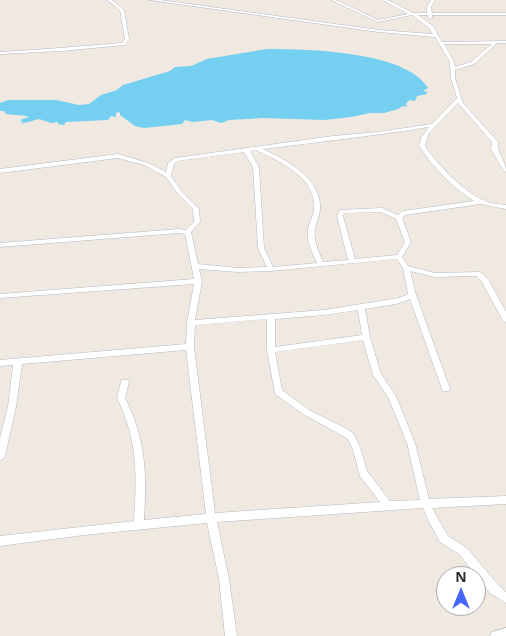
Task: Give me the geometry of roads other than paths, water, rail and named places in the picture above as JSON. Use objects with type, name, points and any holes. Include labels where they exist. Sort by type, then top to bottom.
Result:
[{"type":"street","points":[[0,53],[69,50],[122,44],[127,39],[124,17],[118,6],[109,0]]},
{"type":"street","points":[[151,0],[379,32],[436,36]]},
{"type":"street","points":[[332,0],[378,22],[413,14],[506,14]]},
{"type":"street","points":[[384,0],[413,14],[431,27]]},
{"type":"street","points":[[433,0],[429,7],[431,27],[452,62],[459,99],[465,110],[495,142],[494,149],[506,170]]},
{"type":"street","points":[[190,5],[201,2]]},
{"type":"street","points":[[378,22],[375,24],[379,32]]},
{"type":"street","points":[[440,43],[506,42]]},
{"type":"street","points":[[453,69],[474,63],[495,43]]},
{"type":"street","points":[[168,176],[172,163],[175,160],[255,148],[378,134],[431,125],[438,121],[459,99]]},
{"type":"street","points":[[431,125],[423,136],[422,146],[424,152],[462,189],[479,202]]},
{"type":"street","points":[[255,148],[290,165],[313,191],[317,210],[311,231],[313,246],[322,265]]},
{"type":"street","points":[[246,150],[257,173],[261,248],[271,269]]},
{"type":"street","points":[[0,171],[118,156],[146,164],[168,176],[180,193],[196,209],[197,222],[188,232]]},
{"type":"street","points":[[399,218],[403,213],[479,202],[506,206]]},
{"type":"street","points":[[195,266],[238,270],[271,269],[322,265],[352,260],[389,260],[399,257],[408,242],[399,218],[382,210],[342,211],[340,216],[352,260]]},
{"type":"street","points":[[0,245],[179,231],[188,232]]},
{"type":"street","points":[[188,232],[198,281],[191,323],[190,347],[211,518],[224,579],[231,636]]},
{"type":"street","points":[[399,257],[406,268],[412,295],[446,389]]},
{"type":"street","points":[[406,268],[435,275],[478,274],[485,281],[506,319]]},
{"type":"street","points":[[0,296],[198,281]]},
{"type":"street","points":[[191,323],[225,318],[361,308],[401,301],[412,295]]},
{"type":"street","points":[[361,308],[366,337],[377,375],[392,396],[411,443],[426,505],[440,534],[463,551],[494,589],[506,598]]},
{"type":"street","points":[[271,316],[271,350],[278,392],[306,412],[350,437],[357,450],[363,473],[389,507]]},
{"type":"street","points":[[271,350],[366,337]]},
{"type":"street","points":[[0,363],[190,347]]},
{"type":"street","points":[[0,456],[12,408],[18,362]]},
{"type":"street","points":[[125,382],[121,398],[129,412],[141,462],[139,525]]},
{"type":"street","points":[[0,541],[211,518],[506,500]]},
{"type":"street","points":[[496,636],[506,634]]},
{"type":"water","points":[[267,49],[330,52],[378,59],[399,66],[416,76],[428,88],[423,91],[427,92],[427,94],[417,96],[415,101],[409,100],[406,104],[407,107],[403,106],[384,113],[370,113],[351,117],[324,120],[263,118],[229,120],[221,123],[212,120],[193,122],[185,120],[182,124],[144,128],[135,126],[120,115],[120,112],[116,113],[116,117],[111,116],[108,120],[66,122],[64,125],[58,124],[58,122],[51,123],[39,119],[21,124],[23,122],[20,120],[29,117],[6,114],[4,111],[0,111],[0,103],[8,100],[56,100],[79,105],[89,104],[101,95],[117,90],[123,85],[170,71],[175,67],[191,66],[207,59]]}]
